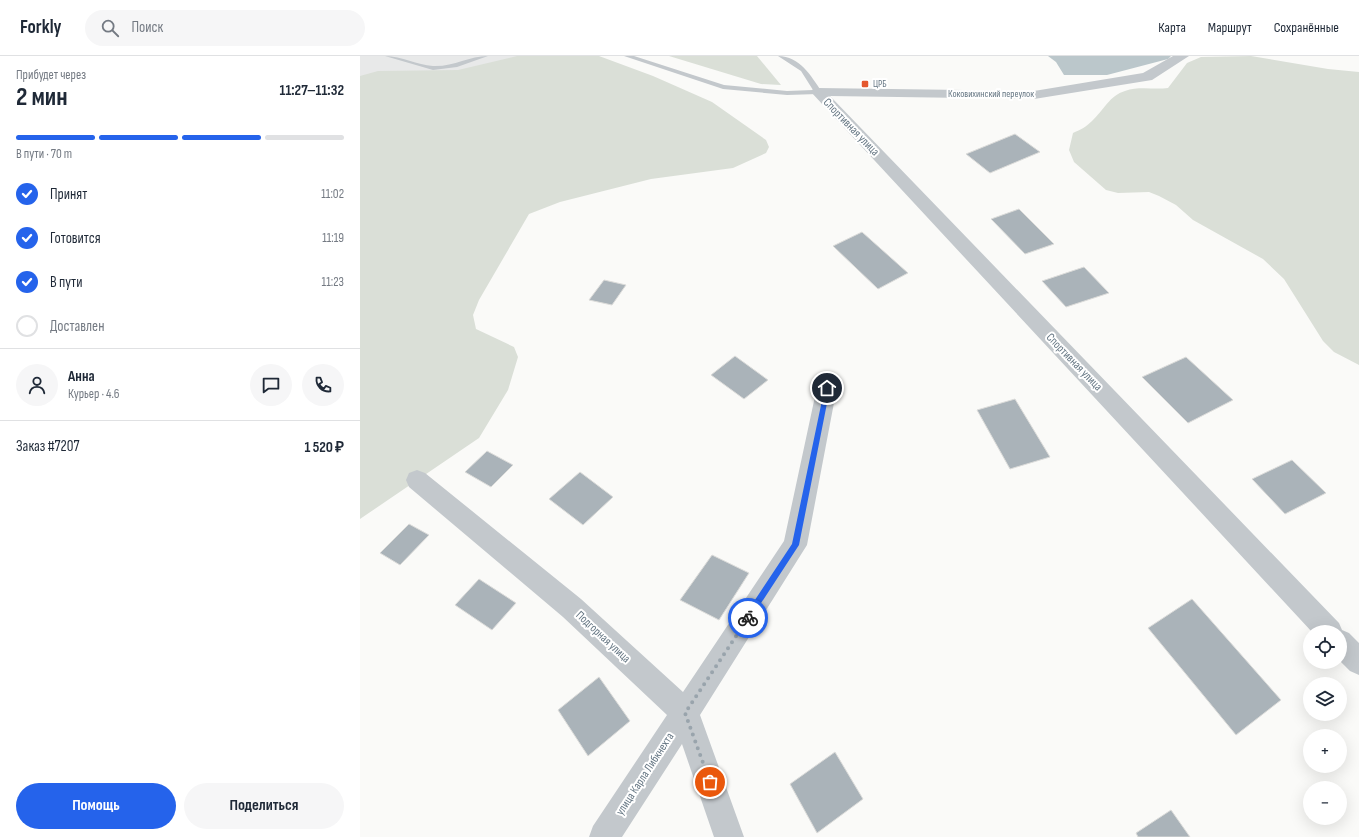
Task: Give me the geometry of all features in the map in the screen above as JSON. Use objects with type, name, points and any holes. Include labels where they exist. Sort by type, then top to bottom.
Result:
[{"type":"street","name":"Коковихинский переулок","points":[[818,92],[1034,95],[1147,77],[1182,56]]},
{"type":"street","name":"Спортивная улица","points":[[818,92],[1323,625]]},
{"type":"street","name":"улица Карла Либкнехта","points":[[604,837],[795,545],[827,388]]},
{"type":"street","name":"Подгорная улица","points":[[416,480],[572,608],[685,713],[729,837]]},
{"type":"street","points":[[1347,649],[1359,662]]},
{"type":"lane","points":[[388,56],[433,68],[455,66],[485,56]]},
{"type":"lane","points":[[627,56],[723,87],[787,93],[818,92]]},
{"type":"lane","points":[[781,56],[804,70],[818,92]]},
{"type":"shaded area","points":[[360,56],[531,56],[360,104]]},
{"type":"shaded area","points":[[517,56],[599,56],[653,76],[712,102],[766,140],[769,147],[766,153],[733,168],[651,179],[560,202],[529,214],[479,300],[473,315],[476,329],[514,347],[518,357],[508,390],[479,438],[360,519],[360,76],[378,71],[458,70]]},
{"type":"shaded area","points":[[669,56],[757,56],[781,85],[761,84]]},
{"type":"shaded area","points":[[1048,56],[1171,56],[1168,59],[1107,75],[1064,75],[1056,62]]},
{"type":"shaded area","points":[[1251,56],[1328,69],[1359,72],[1359,365],[1334,352],[1323,341],[1284,279],[1263,259],[1193,220],[1176,205],[1159,196],[1149,192],[1118,193],[1106,190],[1074,162],[1069,150],[1073,133],[1090,123],[1115,96],[1120,93],[1136,89],[1168,88],[1187,63],[1201,57]]},
{"type":"building","points":[[1015,134],[1040,152],[990,173],[966,154]]},
{"type":"building","points":[[1019,209],[1054,244],[1025,254],[991,219]]},
{"type":"building","points":[[862,232],[908,273],[878,289],[833,246]]},
{"type":"building","points":[[1084,267],[1109,293],[1066,307],[1042,281]]},
{"type":"building","points":[[604,280],[626,285],[612,305],[589,300]]},
{"type":"building","points":[[735,356],[768,380],[744,399],[711,375]]},
{"type":"building","points":[[1186,357],[1233,400],[1188,423],[1142,377]]},
{"type":"building","points":[[1015,399],[1050,457],[1010,469],[977,410]]},
{"type":"building","points":[[487,451],[513,465],[491,487],[465,472]]},
{"type":"building","points":[[1292,460],[1326,493],[1285,514],[1252,479]]},
{"type":"building","points":[[580,472],[613,497],[583,525],[549,499]]},
{"type":"building","points":[[409,524],[429,535],[400,565],[380,553]]},
{"type":"building","points":[[712,555],[749,573],[719,620],[680,600]]},
{"type":"building","points":[[479,579],[516,603],[492,630],[455,605]]},
{"type":"building","points":[[1192,599],[1281,700],[1236,735],[1148,628]]},
{"type":"building","points":[[599,677],[630,721],[588,756],[558,710]]},
{"type":"building","points":[[835,752],[863,799],[817,833],[790,784]]},
{"type":"building","points":[[1171,810],[1190,837],[1138,837],[1136,833]]},
{"type":"way so far","points":[[710,782],[685,713],[748,618]]},
{"type":"place","name":"ЦРБ","points":[[865,84]]},
{"type":"route","points":[[748,618],[795,545],[827,388]]}]
